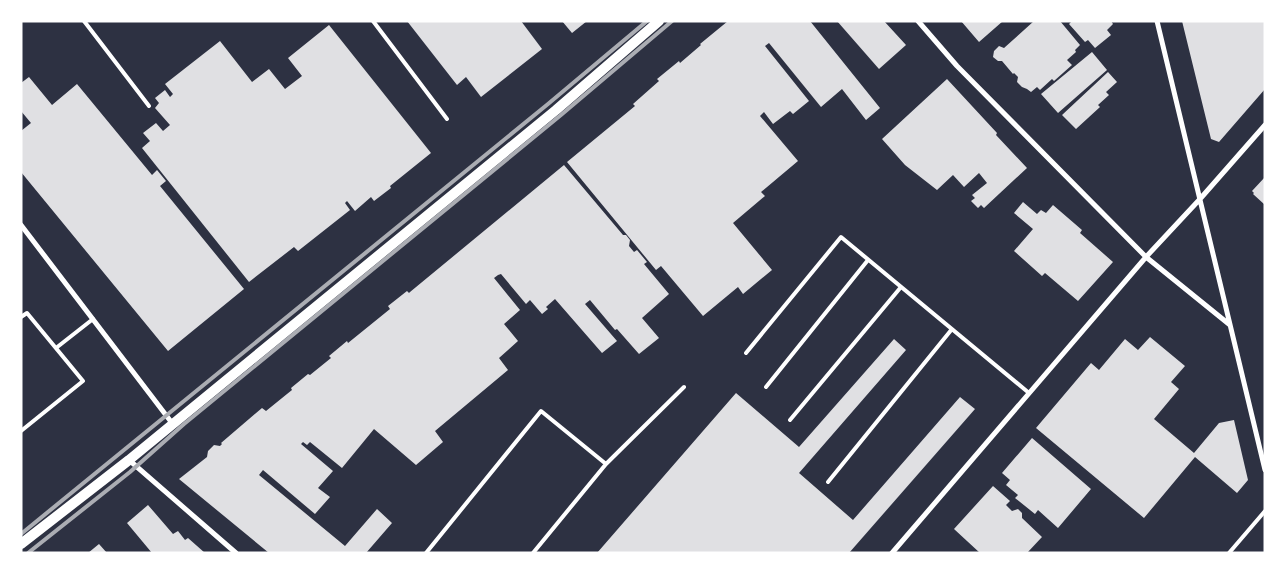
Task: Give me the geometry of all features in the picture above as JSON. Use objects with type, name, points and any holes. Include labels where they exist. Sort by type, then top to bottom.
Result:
[{"type":"main road","points":[[21,544],[129,460],[556,110],[659,21]]},
{"type":"street","points":[[918,21],[957,66],[1146,257],[1230,326]]},
{"type":"street","points":[[1157,21],[1265,470]]},
{"type":"street","points":[[892,553],[1146,257],[1265,125]]},
{"type":"street","points":[[21,225],[172,423]]},
{"type":"street","points":[[129,460],[236,553]]},
{"type":"lane","points":[[84,21],[149,106]]},
{"type":"lane","points":[[372,21],[447,119]]},
{"type":"lane","points":[[746,353],[841,237],[1029,392]]},
{"type":"lane","points":[[766,387],[868,260]]},
{"type":"lane","points":[[790,420],[901,287]]},
{"type":"lane","points":[[21,317],[27,313],[83,382],[21,432]]},
{"type":"lane","points":[[56,348],[93,319]]},
{"type":"lane","points":[[828,482],[952,329]]},
{"type":"lane","points":[[533,553],[606,464],[684,387]]},
{"type":"lane","points":[[426,553],[541,411],[606,464]]},
{"type":"lane","points":[[1229,553],[1265,511]]},
{"type":"building","points":[[407,21],[521,21],[542,49],[481,97],[466,77],[457,85]]},
{"type":"building","points":[[562,21],[587,21],[572,33]]},
{"type":"building","points":[[728,21],[810,21],[880,108],[866,120],[842,89],[821,107],[769,43],[765,46],[809,101],[793,114],[790,111],[773,124],[764,112],[760,116],[798,161],[761,192],[765,196],[733,223],[772,270],[743,294],[738,287],[703,316],[661,266],[656,270],[567,162],[635,106],[633,104],[659,81],[657,79],[679,61],[680,63]]},
{"type":"building","points":[[837,21],[884,21],[906,45],[879,69]]},
{"type":"building","points":[[961,21],[1003,21],[979,42]]},
{"type":"building","points":[[1034,21],[1060,21],[1080,45],[1075,50],[1076,52],[1067,60],[1072,65],[1054,81],[1052,79],[1040,90],[1037,87],[1031,92],[1017,82],[1018,77],[1002,61],[998,61],[993,57],[994,51],[999,46],[1004,48]]},
{"type":"building","points":[[1072,21],[1111,21],[1113,24],[1107,30],[1111,35],[1095,48],[1088,40],[1085,42],[1069,24]]},
{"type":"building","points":[[1182,21],[1265,21],[1265,89],[1219,142],[1211,139]]},
{"type":"building","points":[[329,25],[431,153],[374,201],[371,197],[355,211],[347,201],[345,203],[350,210],[298,251],[294,247],[249,282],[142,148],[150,141],[143,133],[156,123],[163,131],[170,125],[155,108],[159,103],[155,98],[165,90],[170,97],[173,94],[165,84],[220,41],[252,82],[269,69],[285,89],[302,76],[288,58]]},
{"type":"building","points":[[1092,52],[1107,70],[1058,113],[1041,94]]},
{"type":"building","points":[[1108,72],[1117,82],[1106,92],[1109,95],[1098,105],[1100,107],[1076,129],[1062,115]]},
{"type":"building","points":[[29,77],[52,105],[77,84],[152,175],[157,170],[166,181],[160,186],[244,289],[168,351],[21,172],[21,131],[31,123],[21,111],[21,83]]},
{"type":"building","points":[[947,79],[1027,168],[984,208],[981,205],[978,208],[971,201],[975,198],[972,195],[987,183],[979,173],[964,187],[953,175],[937,190],[905,165],[882,139]]},
{"type":"building","points":[[564,165],[623,235],[626,235],[630,240],[629,246],[634,252],[637,250],[647,262],[644,264],[669,294],[642,318],[659,338],[639,354],[617,329],[615,330],[590,300],[585,304],[617,341],[602,353],[555,299],[546,307],[548,309],[542,314],[530,300],[526,304],[501,274],[498,275],[494,278],[520,310],[504,324],[518,341],[499,358],[508,370],[435,431],[443,442],[416,465],[374,429],[342,468],[310,442],[307,445],[303,442],[301,444],[333,471],[318,488],[330,497],[315,514],[263,470],[259,475],[345,546],[377,509],[392,523],[366,553],[269,553],[179,479],[207,457],[208,451],[214,445],[220,446],[221,443],[262,408],[266,411],[308,374],[310,375],[331,358],[329,356],[347,341],[348,343],[390,309],[388,306],[407,291],[409,293]]},
{"type":"building","points":[[1265,177],[1265,205],[1252,191]]},
{"type":"building","points":[[1023,202],[1037,214],[1041,210],[1046,213],[1053,205],[1082,230],[1080,233],[1113,262],[1078,301],[1045,273],[1042,276],[1014,251],[1033,229],[1014,213]]},
{"type":"building","points":[[1150,337],[1185,366],[1171,382],[1179,389],[1154,419],[1194,453],[1219,423],[1234,420],[1248,480],[1237,493],[1195,457],[1144,518],[1036,428],[1091,363],[1099,370],[1125,339],[1138,350]]},
{"type":"building","points":[[894,339],[906,350],[799,473],[853,520],[960,397],[975,409],[849,553],[597,553],[736,393],[799,447]]},
{"type":"building","points":[[1032,438],[1091,489],[1058,528],[1038,510],[1035,514],[1015,498],[1018,495],[1006,485],[1010,480],[1002,473]]},
{"type":"building","points":[[993,486],[1010,501],[1006,505],[1012,511],[1018,509],[1022,513],[1022,518],[1042,537],[1027,553],[980,553],[954,529]]},
{"type":"building","points":[[148,505],[173,534],[178,531],[185,540],[188,538],[205,553],[152,553],[127,523]]},
{"type":"building","points":[[99,544],[107,553],[88,553]]},
{"type":"railway","points":[[21,534],[647,21]]},
{"type":"railway","points":[[28,553],[130,472],[184,424],[561,115],[672,21]]}]
